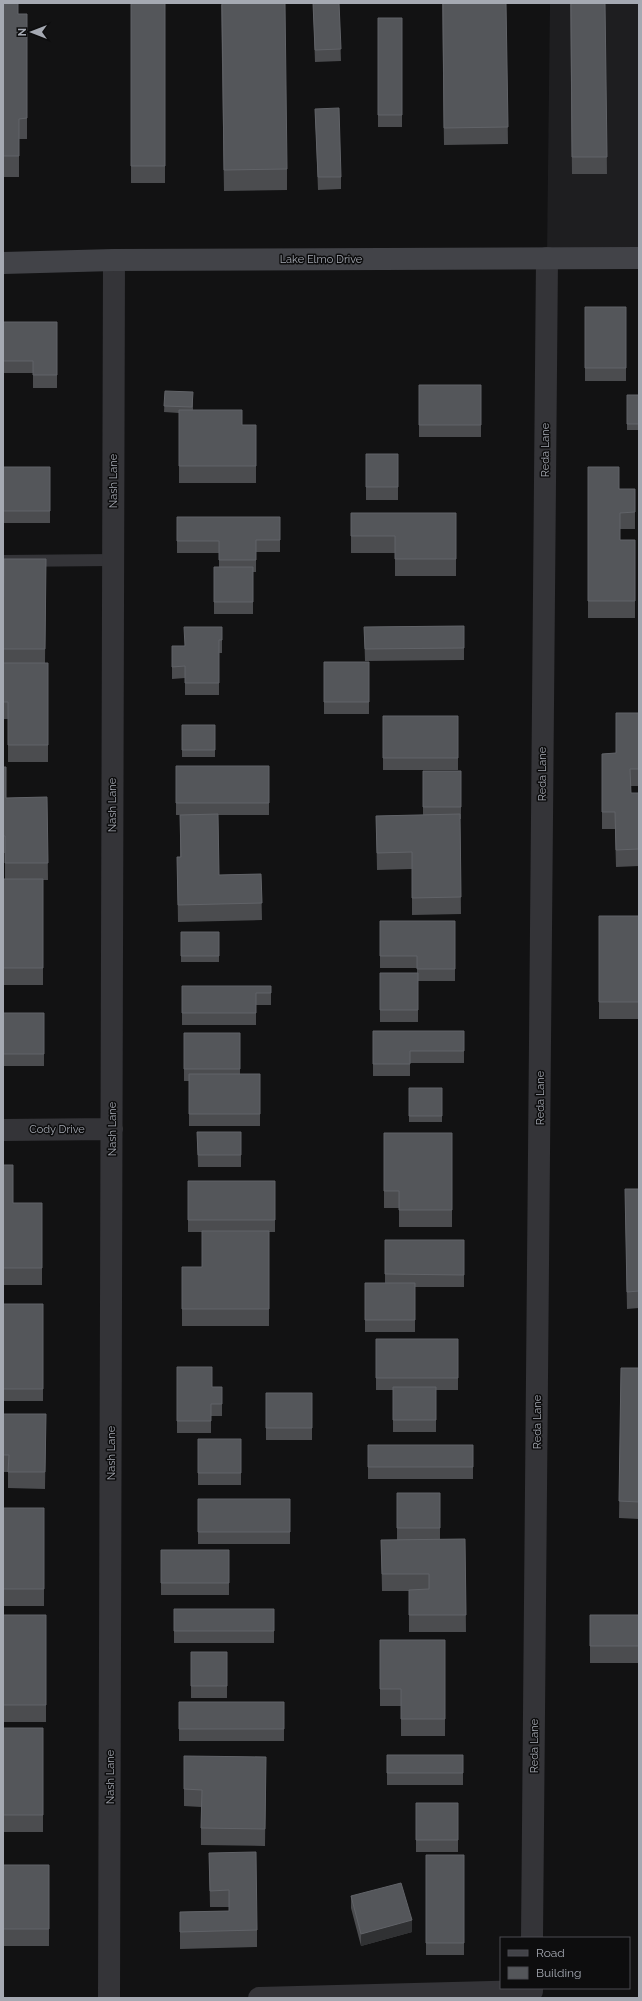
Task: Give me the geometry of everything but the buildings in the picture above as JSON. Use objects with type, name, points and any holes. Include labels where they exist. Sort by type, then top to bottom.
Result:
[{"type":"main road","name":"Lake Elmo Drive","points":[[3,263],[114,260],[639,258]]},
{"type":"street","name":"Reda Lane","points":[[532,1937],[547,258]]},
{"type":"street","name":"Nash Lane","points":[[109,1998],[114,260]]},
{"type":"street","name":"Cody Drive","points":[[3,1130],[112,1129]]},
{"type":"street","points":[[259,1998],[532,1989]]},
{"type":"lane","points":[[3,561],[112,560]]},
{"type":"shaded area","points":[[550,3],[639,3],[639,258],[547,258]]}]
